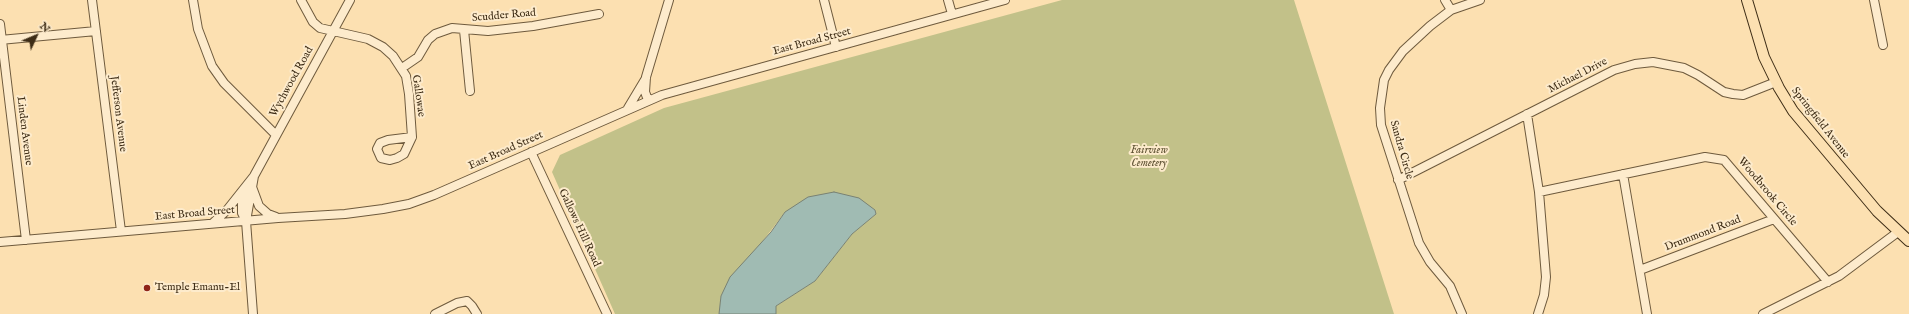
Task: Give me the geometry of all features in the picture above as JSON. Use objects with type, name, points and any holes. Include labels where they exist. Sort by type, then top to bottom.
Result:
[{"type":"main road","name":"Springfield Avenue","points":[[1747,0],[1764,57],[1776,82],[1804,126],[1877,211],[1909,241]]},
{"type":"street","name":"Jefferson Avenue","points":[[92,0],[121,231]]},
{"type":"street","points":[[193,0],[198,29],[212,66],[224,83],[275,134]]},
{"type":"street","name":"Gallowae","points":[[301,0],[313,22],[320,28],[348,33],[368,39],[383,47],[393,56],[402,68],[409,94],[412,138]]},
{"type":"street","name":"Wychwood Road","points":[[213,223],[249,186],[275,134],[350,0]]},
{"type":"street","points":[[648,100],[645,92],[646,77],[669,0]]},
{"type":"street","points":[[824,0],[836,47]]},
{"type":"street","points":[[948,0],[952,14]]},
{"type":"street","name":"East Broad Street","points":[[0,242],[246,220],[345,214],[409,204],[434,196],[648,100],[1005,0]]},
{"type":"street","points":[[1445,0],[1451,10]]},
{"type":"street","name":"Sandra Circle","points":[[1462,314],[1450,286],[1430,262],[1419,243],[1381,125],[1380,108],[1384,80],[1389,70],[1403,51],[1430,26],[1451,10],[1480,0]]},
{"type":"street","points":[[1874,0],[1883,45]]},
{"type":"street","name":"Scudder Road","points":[[402,68],[418,57],[428,40],[435,34],[452,28],[488,31],[533,26],[600,14]]},
{"type":"street","name":"Linden Avenue","points":[[0,24],[26,240]]},
{"type":"street","points":[[464,30],[470,91]]},
{"type":"street","points":[[1,40],[96,31]]},
{"type":"street","name":"Michael Drive","points":[[1398,180],[1614,70],[1636,64],[1653,62],[1684,68],[1698,75],[1724,92],[1733,94],[1743,95],[1776,82]]},
{"type":"street","points":[[628,108],[646,77]]},
{"type":"street","points":[[1527,114],[1539,192],[1546,277],[1544,295],[1538,314]]},
{"type":"street","name":"Gallows Hill Road","points":[[531,152],[606,314]]},
{"type":"street","name":"Woodbrook Circle","points":[[1539,192],[1705,157],[1724,160],[1828,282]]},
{"type":"street","points":[[1623,174],[1647,314]]},
{"type":"street","points":[[249,186],[259,206],[268,214],[278,218]]},
{"type":"street","name":"Wychwood Road","points":[[249,186],[246,220],[253,314]]},
{"type":"street","name":"Drummond Road","points":[[1640,270],[1774,219]]},
{"type":"street","points":[[1763,314],[1828,282],[1860,261],[1898,232]]},
{"type":"street","points":[[434,314],[466,301],[472,306],[477,314]]},
{"type":"green space","name":"Fairview Cemetery","points":[[1062,0],[1294,0],[1394,314],[776,314],[776,306],[815,281],[852,234],[876,214],[875,210],[871,208],[785,212],[721,296],[720,314],[615,314],[552,172],[560,155],[664,108]]},
{"type":"water","points":[[834,192],[859,198],[875,210],[876,214],[852,234],[815,281],[776,306],[776,314],[719,314],[721,296],[730,277],[771,232],[785,212],[808,197]]},
{"type":"place","name":"Temple Emanu-El","points":[[147,288]]}]
